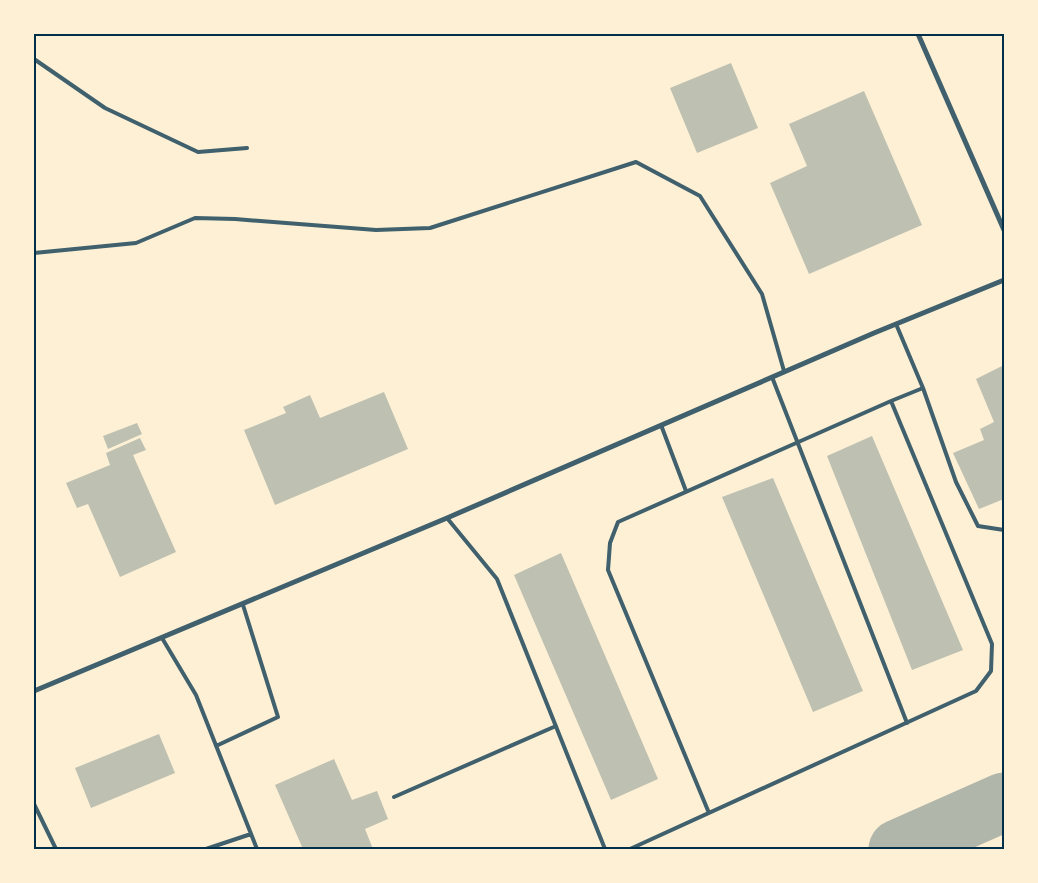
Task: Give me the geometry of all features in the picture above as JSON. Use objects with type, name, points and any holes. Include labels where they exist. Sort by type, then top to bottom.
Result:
[{"type":"street","points":[[918,34],[1004,230]]},
{"type":"street","points":[[34,691],[243,605],[784,371],[1004,280]]},
{"type":"lane","points":[[34,59],[105,108],[198,152],[247,148]]},
{"type":"lane","points":[[34,253],[136,243],[194,218],[235,219],[376,230],[430,228],[636,162],[700,196],[762,294],[784,371]]},
{"type":"lane","points":[[896,324],[923,388],[956,482],[978,526],[1004,530]]},
{"type":"lane","points":[[772,377],[907,722]]},
{"type":"lane","points":[[709,813],[608,570],[610,543],[618,522],[923,388]]},
{"type":"lane","points":[[630,849],[976,691],[991,671],[992,644],[890,402]]},
{"type":"lane","points":[[661,425],[686,492]]},
{"type":"lane","points":[[447,518],[497,579],[606,849]]},
{"type":"lane","points":[[216,746],[278,717],[243,605]]},
{"type":"lane","points":[[162,638],[196,696],[257,849]]},
{"type":"lane","points":[[394,797],[556,726]]},
{"type":"lane","points":[[34,804],[56,849]]},
{"type":"lane","points":[[206,849],[251,834]]},
{"type":"building","points":[[731,63],[758,128],[697,153],[670,88]]},
{"type":"building","points":[[864,91],[922,225],[809,274],[770,183],[807,166],[789,124]]},
{"type":"building","points":[[1004,365],[1004,499],[979,509],[953,453],[984,440],[980,429],[994,422],[976,379]]},
{"type":"building","points":[[384,392],[408,449],[275,505],[244,430],[286,413],[283,407],[310,395],[320,418]]},
{"type":"building","points":[[137,423],[142,434],[108,449],[103,436]]},
{"type":"building","points":[[872,436],[963,650],[912,670],[827,456]]},
{"type":"building","points":[[140,438],[146,450],[133,455],[176,552],[120,577],[88,504],[77,508],[66,483],[110,465],[106,453]]},
{"type":"building","points":[[773,478],[863,691],[813,712],[722,497]]},
{"type":"building","points":[[561,553],[658,779],[611,800],[514,575]]},
{"type":"building","points":[[159,734],[175,773],[91,808],[75,768]]},
{"type":"building","points":[[334,759],[352,800],[377,791],[388,819],[365,829],[373,849],[303,849],[275,785]]},
{"type":"taxiway","points":[[898,849],[1004,802]]}]
